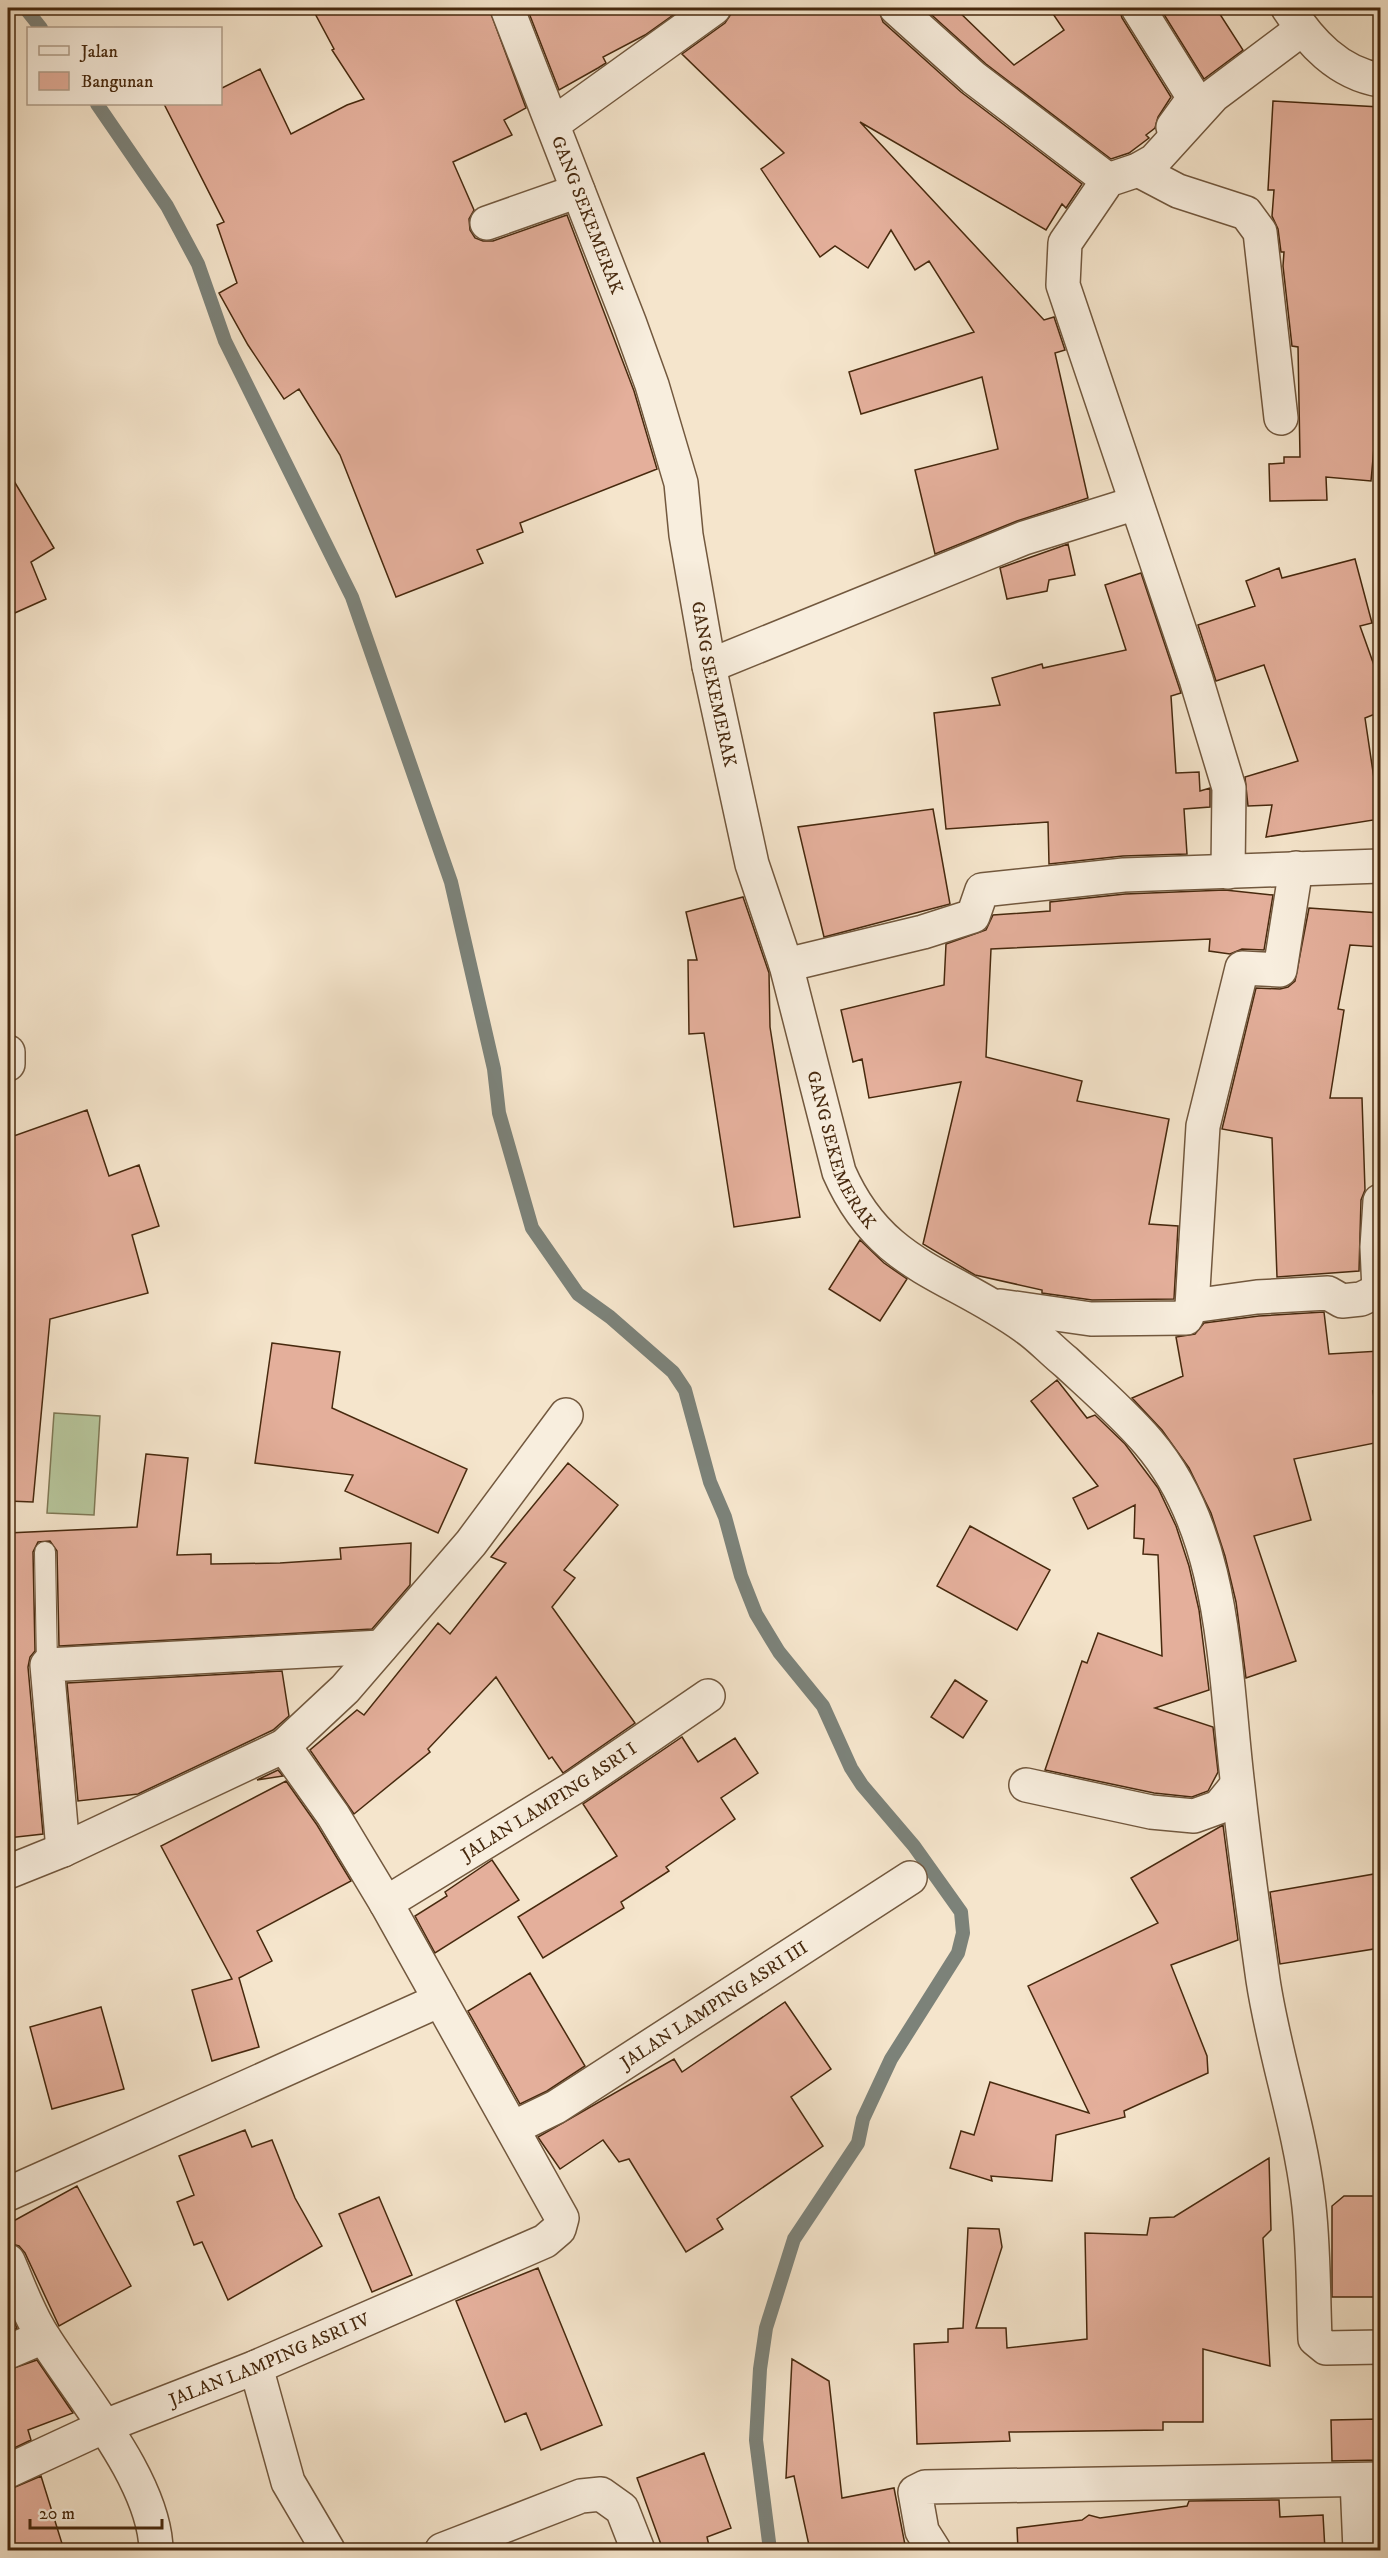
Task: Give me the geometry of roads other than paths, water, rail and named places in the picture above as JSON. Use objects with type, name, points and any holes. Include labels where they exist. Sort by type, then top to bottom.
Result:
[{"type":"street","name":"GANG SEKEMERAK","points":[[507,8],[652,385],[681,483],[686,535],[709,666],[752,864],[786,964],[839,1172],[850,1198],[875,1232],[911,1261],[1026,1327],[1121,1412],[1150,1444],[1179,1487],[1198,1527],[1206,1556],[1228,1675],[1237,1785],[1264,1986],[1308,2198],[1315,2338],[1326,2348],[1380,2347]]},
{"type":"street","points":[[553,124],[714,8]]},
{"type":"street","points":[[896,8],[974,78],[1131,172],[1178,191],[1246,213],[1260,232],[1281,418]]},
{"type":"street","points":[[1138,8],[1194,98],[1154,149],[1065,243],[1064,285],[1196,679],[1229,788],[1228,872]]},
{"type":"street","points":[[1131,172],[1154,161],[1214,95],[1295,18],[1339,65],[1363,77],[1380,80]]},
{"type":"street","points":[[488,223],[578,190]]},
{"type":"street","points":[[709,666],[1024,538],[1136,503]]},
{"type":"street","points":[[786,964],[923,932],[973,916],[982,890],[1124,875],[1380,866]]},
{"type":"street","points":[[987,1304],[1091,1319],[1186,1318],[1192,1306],[1203,1126],[1221,1049],[1242,968],[1280,970],[1296,868]]},
{"type":"street","points":[[8,1052],[8,1064]]},
{"type":"street","points":[[1192,1306],[1257,1297],[1328,1293],[1342,1301],[1361,1299],[1380,1291],[1377,1247],[1380,1201]]},
{"type":"street","points":[[8,1872],[63,1850],[284,1746],[345,1689],[471,1543],[566,1415]]},
{"type":"street","points":[[63,1850],[47,1665],[381,1647]]},
{"type":"street","name":"JALAN LAMPING ASRI I","points":[[386,1903],[575,1787],[708,1696]]},
{"type":"street","name":"JALAN LAMPING ASRI IV","points":[[8,2471],[105,2426],[256,2367],[432,2292],[545,2241],[559,2229],[562,2218],[386,1903],[333,1815],[284,1746]]},
{"type":"street","points":[[1026,1785],[1152,1812],[1194,1816],[1219,1807],[1237,1785]]},
{"type":"street","name":"JALAN LAMPING ASRI III","points":[[513,2128],[556,2107],[910,1878]]},
{"type":"street","points":[[8,2194],[440,2000]]},
{"type":"street","points":[[8,2261],[43,2337],[105,2426],[150,2512],[156,2550]]},
{"type":"street","points":[[8,2352],[43,2337]]},
{"type":"street","points":[[256,2367],[288,2482],[328,2550]]},
{"type":"street","points":[[934,2550],[922,2531],[915,2492],[925,2487],[1369,2480],[1360,2550]]},
{"type":"street","points":[[442,2550],[581,2496],[602,2494],[622,2509],[638,2550]]},
{"type":"lane","points":[[45,1552],[47,1665]]},
{"type":"waterway","points":[[25,8],[40,27]]},
{"type":"waterway","points":[[98,105],[167,206],[198,264],[225,341],[352,597],[451,882],[494,1069],[499,1113],[532,1228],[578,1294],[610,1317],[673,1372],[685,1390],[710,1482],[725,1517],[741,1576],[756,1614],[779,1652],[823,1706],[851,1768],[862,1785],[914,1846],[961,1912],[963,1933],[958,1953],[891,2059],[863,2119],[858,2143],[794,2239],[766,2328],[760,2369],[756,2440],[770,2550]]}]
